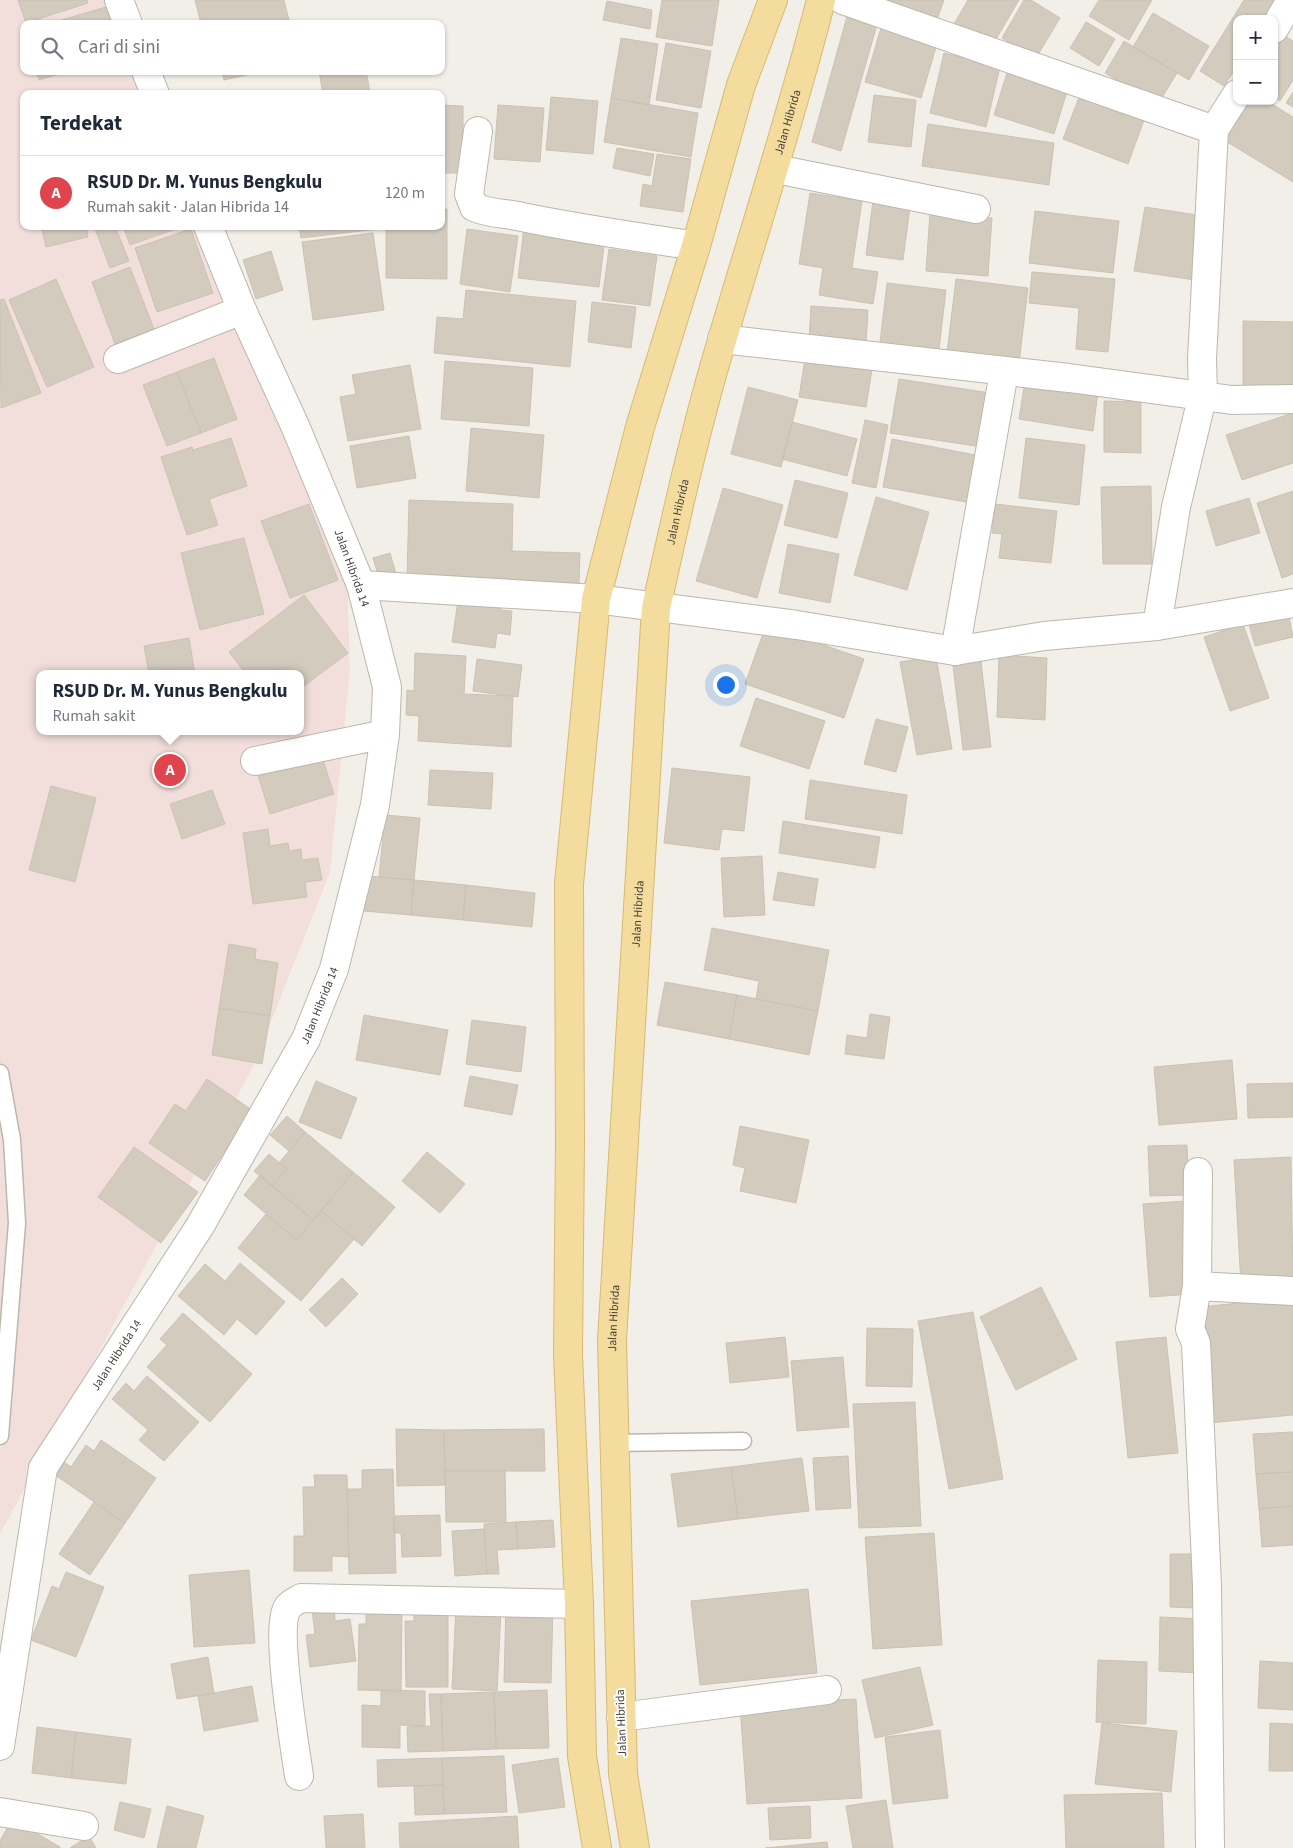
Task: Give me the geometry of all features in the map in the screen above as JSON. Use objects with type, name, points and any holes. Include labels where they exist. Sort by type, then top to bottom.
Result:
[{"type":"main road","points":[[597,1848],[582,1756],[579,1604],[568,1355],[570,1142],[569,884],[596,599],[640,427],[696,246],[741,85],[773,0]]},
{"type":"main road","name":"Jalan Hibrida","points":[[635,1848],[623,1774],[612,1340],[656,608],[675,520],[722,339],[776,169],[821,0]]},
{"type":"street","points":[[119,0],[126,20]]},
{"type":"street","points":[[843,0],[1214,130]]},
{"type":"street","points":[[1278,22],[1291,0]]},
{"type":"street","points":[[148,75],[153,90]]},
{"type":"street","points":[[1157,626],[1176,507],[1203,394],[1202,359],[1214,130],[1233,100]]},
{"type":"street","points":[[478,131],[469,194],[474,207],[484,212],[513,215],[568,227],[696,246]]},
{"type":"street","points":[[776,169],[976,209]]},
{"type":"street","name":"Jalan Hibrida 14","points":[[0,1746],[43,1468],[200,1226],[306,1039],[334,969],[375,805],[385,734],[387,687],[361,585],[296,428],[242,310],[210,230]]},
{"type":"street","points":[[118,359],[242,310]]},
{"type":"street","points":[[722,339],[1203,394],[1232,400],[1293,399]]},
{"type":"street","points":[[956,651],[1004,372]]},
{"type":"street","points":[[361,585],[596,599],[797,625],[956,651],[1044,636],[1157,626],[1293,603]]},
{"type":"street","points":[[255,761],[385,734]]},
{"type":"street","points":[[1198,1172],[1197,1286],[1190,1329],[1196,1343],[1208,1585],[1210,1848]]},
{"type":"street","points":[[1197,1286],[1293,1291]]},
{"type":"street","points":[[299,1776],[283,1646],[284,1621],[288,1606],[301,1598],[579,1604]]},
{"type":"street","points":[[621,1717],[827,1690]]},
{"type":"street","points":[[0,1812],[84,1826]]},
{"type":"lane","points":[[0,1073],[12,1140],[17,1223],[0,1436]]},
{"type":"lane","points":[[614,1442],[743,1441]]},
{"type":"shaded area","points":[[0,0],[108,0],[116,20],[20,20],[20,75],[140,75],[145,90],[20,90],[20,230],[204,230],[347,572],[350,669],[330,872],[254,1065],[0,1534]]},
{"type":"building","points":[[18,0],[87,0],[88,3],[35,20],[25,20]]},
{"type":"building","points":[[195,0],[284,0],[289,20],[200,20]]},
{"type":"building","points":[[662,0],[719,0],[712,46],[656,37]]},
{"type":"building","points":[[886,0],[944,0],[935,25],[884,8]]},
{"type":"building","points":[[968,0],[1019,0],[992,46],[954,24]]},
{"type":"building","points":[[1024,0],[1031,0],[1060,18],[1036,58],[1002,38]]},
{"type":"building","points":[[1099,0],[1152,0],[1129,40],[1089,16]]},
{"type":"building","points":[[1244,0],[1277,0],[1268,15],[1235,15]]},
{"type":"building","points":[[607,1],[652,10],[650,29],[603,20]]},
{"type":"building","points":[[106,7],[110,20],[62,20]]},
{"type":"building","points":[[848,13],[878,21],[841,151],[812,142]]},
{"type":"building","points":[[1153,13],[1209,46],[1189,80],[1133,47]]},
{"type":"building","points":[[1233,18],[1233,72],[1224,86],[1200,71]]},
{"type":"building","points":[[883,21],[939,37],[921,98],[865,82]]},
{"type":"building","points":[[1086,22],[1115,39],[1099,66],[1070,48]]},
{"type":"building","points":[[1278,32],[1293,41],[1293,80],[1280,101],[1278,100]]},
{"type":"building","points":[[621,38],[658,44],[649,105],[611,98]]},
{"type":"building","points":[[1124,41],[1177,73],[1158,104],[1105,73]]},
{"type":"building","points":[[666,43],[711,51],[701,108],[656,100]]},
{"type":"building","points":[[944,53],[1000,67],[986,127],[930,113]]},
{"type":"building","points":[[1009,66],[1069,85],[1054,134],[994,115]]},
{"type":"building","points":[[37,75],[56,75],[39,80]]},
{"type":"building","points":[[223,75],[247,75],[224,80]]},
{"type":"building","points":[[320,75],[367,75],[370,90],[322,90]]},
{"type":"building","points":[[1293,92],[1293,107],[1286,103]]},
{"type":"building","points":[[874,95],[916,100],[911,147],[868,142]]},
{"type":"building","points":[[1080,95],[1144,120],[1128,164],[1063,139]]},
{"type":"building","points":[[551,97],[598,101],[593,154],[546,150]]},
{"type":"building","points":[[611,98],[698,113],[691,157],[604,142]]},
{"type":"building","points":[[445,105],[463,106],[463,173],[445,173]]},
{"type":"building","points":[[498,105],[544,108],[540,162],[494,159]]},
{"type":"building","points":[[1239,105],[1274,105],[1293,117],[1293,182],[1219,137]]},
{"type":"building","points":[[928,124],[1054,143],[1049,185],[922,166]]},
{"type":"building","points":[[617,148],[654,154],[650,176],[613,168]]},
{"type":"building","points":[[657,154],[691,159],[683,212],[640,206],[643,184],[652,186]]},
{"type":"building","points":[[810,193],[862,201],[852,268],[878,272],[873,304],[819,295],[823,268],[799,264]]},
{"type":"building","points":[[873,201],[910,207],[903,260],[866,255]]},
{"type":"building","points":[[1145,207],[1204,216],[1195,280],[1134,271]]},
{"type":"building","points":[[445,209],[447,209],[447,279],[386,278],[386,230],[445,230]]},
{"type":"building","points":[[1035,211],[1119,221],[1113,273],[1029,263]]},
{"type":"building","points":[[930,213],[992,218],[988,276],[926,271]]},
{"type":"building","points":[[524,227],[605,237],[599,287],[518,278]]},
{"type":"building","points":[[467,229],[518,236],[510,292],[460,284]]},
{"type":"building","points":[[42,230],[87,230],[88,237],[46,247]]},
{"type":"building","points":[[96,230],[117,230],[129,261],[110,268]]},
{"type":"building","points":[[124,230],[173,230],[130,245]]},
{"type":"building","points":[[191,230],[213,293],[157,312],[135,248]]},
{"type":"building","points":[[300,230],[369,230],[301,238]]},
{"type":"building","points":[[373,233],[384,310],[313,320],[302,242]]},
{"type":"building","points":[[609,249],[657,256],[650,306],[602,300]]},
{"type":"building","points":[[271,251],[283,290],[256,299],[243,260]]},
{"type":"building","points":[[130,267],[154,329],[115,344],[92,282]]},
{"type":"building","points":[[1032,272],[1115,279],[1108,352],[1076,349],[1079,308],[1029,303]]},
{"type":"building","points":[[56,279],[94,367],[47,387],[9,300]]},
{"type":"building","points":[[956,279],[1028,288],[1019,363],[947,353]]},
{"type":"building","points":[[887,283],[946,290],[938,358],[879,351]]},
{"type":"building","points":[[466,290],[576,301],[570,367],[434,353],[437,317],[463,319]]},
{"type":"building","points":[[4,299],[41,393],[1,408],[0,300]]},
{"type":"building","points":[[592,302],[636,307],[631,348],[588,342]]},
{"type":"building","points":[[811,306],[868,310],[866,345],[809,341]]},
{"type":"building","points":[[1243,321],[1293,322],[1293,393],[1243,392]]},
{"type":"building","points":[[214,358],[237,419],[201,433],[177,372]]},
{"type":"building","points":[[805,359],[872,369],[866,407],[799,397]]},
{"type":"building","points":[[445,361],[533,368],[529,426],[441,419]]},
{"type":"building","points":[[410,365],[421,429],[348,441],[340,397],[356,394],[352,375]]},
{"type":"building","points":[[177,372],[201,433],[167,446],[143,385]]},
{"type":"building","points":[[899,379],[990,393],[982,447],[890,433]]},
{"type":"building","points":[[1025,381],[1098,392],[1093,431],[1019,419]]},
{"type":"building","points":[[748,387],[798,400],[781,467],[731,454]]},
{"type":"building","points":[[1104,401],[1141,402],[1141,453],[1104,452]]},
{"type":"building","points":[[1293,413],[1293,463],[1242,480],[1226,435]]},
{"type":"building","points":[[865,420],[888,425],[876,488],[852,483]]},
{"type":"building","points":[[792,422],[857,439],[847,476],[782,459]]},
{"type":"building","points":[[471,428],[544,435],[539,498],[466,491]]},
{"type":"building","points":[[409,436],[416,478],[357,488],[350,446]]},
{"type":"building","points":[[231,438],[247,486],[209,499],[218,525],[187,535],[161,457],[192,447],[193,450]]},
{"type":"building","points":[[1026,438],[1085,445],[1079,505],[1019,498]]},
{"type":"building","points":[[892,439],[986,457],[977,504],[883,487]]},
{"type":"building","points":[[795,480],[848,493],[837,538],[784,525]]},
{"type":"building","points":[[1151,486],[1152,564],[1103,564],[1101,487]]},
{"type":"building","points":[[723,488],[783,505],[757,598],[696,581]]},
{"type":"building","points":[[1293,491],[1293,574],[1282,578],[1257,503]]},
{"type":"building","points":[[876,497],[929,512],[907,590],[854,575]]},
{"type":"building","points":[[1249,498],[1260,533],[1216,546],[1206,511]]},
{"type":"building","points":[[409,500],[513,504],[512,551],[580,553],[579,583],[407,577]]},
{"type":"building","points":[[309,504],[338,580],[290,598],[261,521]]},
{"type":"building","points":[[995,504],[1057,511],[1051,563],[999,558],[1002,534],[992,533]]},
{"type":"building","points":[[244,538],[264,614],[200,630],[181,553]]},
{"type":"building","points":[[788,544],[839,554],[830,603],[779,593]]},
{"type":"building","points":[[390,553],[396,574],[379,578],[373,558]]},
{"type":"building","points":[[459,593],[502,599],[500,610],[512,611],[510,635],[497,633],[495,648],[452,642]]},
{"type":"building","points":[[304,595],[348,653],[304,686],[304,670],[243,670],[229,652]]},
{"type":"building","points":[[1287,607],[1293,637],[1255,646],[1247,617]]},
{"type":"building","points":[[1243,624],[1269,698],[1230,711],[1204,637]]},
{"type":"building","points":[[766,625],[864,659],[844,718],[745,684]]},
{"type":"building","points":[[189,638],[194,670],[148,670],[144,646]]},
{"type":"building","points":[[415,653],[466,656],[464,694],[513,696],[511,747],[418,741],[419,716],[406,715],[407,690],[414,691]]},
{"type":"building","points":[[980,653],[991,747],[963,750],[952,657]]},
{"type":"building","points":[[999,655],[1047,658],[1045,720],[997,717]]},
{"type":"building","points":[[936,656],[952,749],[917,755],[900,662]]},
{"type":"building","points":[[477,659],[522,665],[518,697],[473,691]]},
{"type":"building","points":[[756,698],[825,721],[809,769],[740,746]]},
{"type":"building","points":[[876,719],[908,727],[896,772],[864,764]]},
{"type":"building","points":[[320,751],[334,794],[270,814],[257,772]]},
{"type":"building","points":[[672,768],[750,777],[744,831],[722,829],[719,850],[664,843]]},
{"type":"building","points":[[430,770],[493,773],[491,809],[428,805]]},
{"type":"building","points":[[810,780],[907,795],[902,834],[805,819]]},
{"type":"building","points":[[51,786],[96,798],[75,882],[29,870]]},
{"type":"building","points":[[212,790],[225,824],[182,839],[170,804]]},
{"type":"building","points":[[385,815],[420,818],[414,880],[379,877]]},
{"type":"building","points":[[783,821],[880,837],[875,868],[779,853]]},
{"type":"building","points":[[268,829],[270,846],[288,843],[289,851],[301,849],[302,860],[318,858],[322,880],[305,882],[307,897],[253,904],[243,833]]},
{"type":"building","points":[[762,856],[765,915],[724,917],[721,858]]},
{"type":"building","points":[[778,872],[818,879],[814,906],[773,900]]},
{"type":"building","points":[[367,876],[414,880],[411,915],[363,911]]},
{"type":"building","points":[[414,880],[466,885],[463,920],[411,915]]},
{"type":"building","points":[[466,885],[535,893],[532,927],[463,920]]},
{"type":"building","points":[[712,928],[829,950],[818,1011],[756,999],[759,981],[704,970]]},
{"type":"building","points":[[229,944],[256,949],[255,959],[278,963],[270,1016],[219,1008]]},
{"type":"building","points":[[665,982],[737,995],[729,1039],[657,1025]]},
{"type":"building","points":[[737,995],[818,1011],[809,1055],[729,1039]]},
{"type":"building","points":[[219,1008],[270,1016],[262,1064],[212,1055]]},
{"type":"building","points":[[870,1014],[890,1017],[884,1059],[845,1054],[847,1035],[867,1038]]},
{"type":"building","points":[[364,1015],[448,1030],[440,1075],[356,1060]]},
{"type":"building","points":[[472,1020],[526,1027],[521,1072],[466,1064]]},
{"type":"building","points":[[1232,1060],[1237,1119],[1159,1125],[1154,1067]]},
{"type":"building","points":[[470,1076],[518,1085],[512,1115],[464,1106]]},
{"type":"building","points":[[207,1079],[252,1110],[205,1181],[149,1143],[175,1104],[186,1111]]},
{"type":"building","points":[[316,1081],[357,1098],[341,1139],[299,1122]]},
{"type":"building","points":[[1293,1083],[1293,1117],[1248,1118],[1247,1084]]},
{"type":"building","points":[[287,1116],[305,1132],[289,1151],[270,1135]]},
{"type":"building","points":[[740,1126],[809,1140],[796,1203],[740,1191],[745,1168],[733,1165]]},
{"type":"building","points":[[305,1132],[353,1172],[313,1220],[272,1186],[287,1169],[279,1163]]},
{"type":"building","points":[[1187,1145],[1189,1195],[1150,1196],[1148,1146]]},
{"type":"building","points":[[134,1147],[198,1192],[161,1243],[98,1197]]},
{"type":"building","points":[[427,1152],[465,1184],[440,1213],[402,1181]]},
{"type":"building","points":[[269,1154],[287,1169],[272,1186],[254,1171]]},
{"type":"building","points":[[1291,1157],[1293,1283],[1241,1285],[1234,1160]]},
{"type":"building","points":[[353,1172],[395,1207],[362,1246],[321,1211]]},
{"type":"building","points":[[260,1175],[313,1220],[297,1240],[244,1195]]},
{"type":"building","points":[[1186,1201],[1192,1294],[1150,1297],[1143,1204]]},
{"type":"building","points":[[321,1211],[354,1239],[301,1301],[238,1248],[266,1214],[297,1240]]},
{"type":"building","points":[[240,1263],[285,1302],[256,1335],[237,1319],[224,1335],[178,1296],[205,1264],[225,1281]]},
{"type":"building","points":[[342,1278],[358,1294],[326,1327],[309,1310]]},
{"type":"building","points":[[1041,1287],[1077,1359],[1016,1390],[980,1317]]},
{"type":"building","points":[[1293,1298],[1293,1415],[1209,1423],[1198,1307]]},
{"type":"building","points":[[973,1312],[1003,1479],[949,1489],[918,1321]]},
{"type":"building","points":[[183,1313],[252,1374],[210,1422],[147,1367],[167,1345],[160,1339]]},
{"type":"building","points":[[867,1328],[913,1329],[912,1387],[866,1386]]},
{"type":"building","points":[[785,1337],[789,1377],[730,1383],[726,1343]]},
{"type":"building","points":[[1166,1337],[1178,1453],[1128,1458],[1116,1342]]},
{"type":"building","points":[[843,1357],[849,1427],[797,1431],[791,1361]]},
{"type":"building","points":[[147,1376],[199,1422],[164,1461],[139,1440],[148,1430],[112,1399],[126,1383],[134,1391]]},
{"type":"building","points":[[915,1402],[921,1526],[859,1528],[853,1404]]},
{"type":"building","points":[[396,1429],[444,1430],[445,1485],[397,1486]]},
{"type":"building","points":[[544,1429],[545,1471],[445,1471],[444,1430]]},
{"type":"building","points":[[1293,1432],[1293,1472],[1256,1474],[1253,1434]]},
{"type":"building","points":[[101,1440],[156,1478],[125,1523],[55,1475],[64,1462],[71,1467],[86,1445],[94,1451]]},
{"type":"building","points":[[848,1456],[851,1508],[816,1510],[813,1458]]},
{"type":"building","points":[[802,1458],[809,1511],[738,1519],[731,1467]]},
{"type":"building","points":[[731,1467],[738,1519],[678,1527],[671,1474]]},
{"type":"building","points":[[393,1469],[396,1573],[349,1574],[347,1489],[362,1489],[362,1470]]},
{"type":"building","points":[[445,1471],[505,1471],[506,1522],[446,1522]]},
{"type":"building","points":[[1293,1472],[1293,1506],[1259,1509],[1256,1474]]},
{"type":"building","points":[[314,1475],[347,1475],[349,1557],[332,1556],[332,1571],[294,1571],[294,1536],[304,1536],[303,1487],[315,1487]]},
{"type":"building","points":[[94,1502],[125,1523],[90,1575],[59,1554]]},
{"type":"building","points":[[1293,1506],[1293,1545],[1262,1547],[1259,1509]]},
{"type":"building","points":[[440,1515],[441,1556],[402,1557],[401,1533],[394,1533],[394,1516]]},
{"type":"building","points":[[553,1520],[555,1547],[518,1549],[516,1522]]},
{"type":"building","points":[[516,1522],[518,1549],[497,1550],[499,1574],[487,1574],[484,1524]]},
{"type":"building","points":[[484,1529],[487,1574],[455,1576],[452,1531]]},
{"type":"building","points":[[934,1533],[942,1645],[873,1649],[865,1537]]},
{"type":"building","points":[[1170,1554],[1195,1554],[1195,1608],[1170,1607]]},
{"type":"building","points":[[249,1570],[255,1643],[194,1647],[189,1575]]},
{"type":"building","points":[[66,1572],[104,1587],[76,1657],[31,1640],[52,1586],[59,1589]]},
{"type":"building","points":[[808,1589],[817,1673],[700,1685],[691,1601]]},
{"type":"building","points":[[448,1602],[448,1687],[406,1687],[405,1621],[414,1621],[414,1613]]},
{"type":"building","points":[[387,1604],[402,1605],[401,1691],[358,1690],[359,1624],[366,1624],[366,1614],[386,1614]]},
{"type":"building","points":[[506,1604],[553,1606],[551,1683],[504,1682]]},
{"type":"building","points":[[334,1607],[335,1621],[350,1619],[356,1661],[310,1667],[306,1635],[315,1634],[312,1610]]},
{"type":"building","points":[[456,1608],[501,1610],[497,1691],[452,1689]]},
{"type":"building","points":[[1160,1617],[1202,1619],[1201,1673],[1159,1671]]},
{"type":"building","points":[[208,1657],[214,1693],[177,1699],[171,1664]]},
{"type":"building","points":[[1098,1660],[1147,1662],[1146,1724],[1096,1722]]},
{"type":"building","points":[[1260,1661],[1293,1663],[1293,1710],[1258,1708]]},
{"type":"building","points":[[920,1667],[933,1725],[875,1738],[862,1680]]},
{"type":"building","points":[[252,1686],[258,1721],[204,1731],[198,1696]]},
{"type":"building","points":[[381,1690],[425,1691],[425,1726],[400,1725],[400,1748],[362,1747],[362,1705],[381,1706]]},
{"type":"building","points":[[547,1690],[549,1748],[496,1749],[494,1692]]},
{"type":"building","points":[[494,1692],[496,1749],[443,1751],[441,1694]]},
{"type":"building","points":[[429,1694],[441,1694],[443,1751],[408,1752],[407,1727],[431,1726]]},
{"type":"building","points":[[856,1699],[862,1798],[747,1804],[740,1705]]},
{"type":"building","points":[[1102,1723],[1177,1731],[1171,1792],[1095,1784]]},
{"type":"building","points":[[1270,1723],[1293,1724],[1293,1771],[1269,1771]]},
{"type":"building","points":[[37,1727],[76,1732],[71,1778],[32,1773]]},
{"type":"building","points":[[940,1730],[948,1798],[893,1804],[885,1737]]},
{"type":"building","points":[[76,1732],[131,1739],[126,1784],[71,1778]]},
{"type":"building","points":[[504,1756],[507,1812],[444,1814],[442,1758]]},
{"type":"building","points":[[442,1758],[443,1785],[378,1787],[377,1760]]},
{"type":"building","points":[[558,1758],[565,1807],[519,1813],[512,1765]]},
{"type":"building","points":[[443,1785],[444,1814],[415,1815],[414,1786]]},
{"type":"building","points":[[1162,1793],[1164,1848],[1066,1848],[1064,1795]]},
{"type":"building","points":[[886,1800],[893,1848],[853,1848],[846,1806]]},
{"type":"building","points":[[120,1802],[151,1809],[144,1838],[114,1830]]},
{"type":"building","points":[[167,1806],[204,1816],[196,1848],[157,1848]]},
{"type":"building","points":[[810,1806],[811,1838],[770,1840],[768,1808]]},
{"type":"building","points":[[363,1814],[365,1848],[326,1848],[324,1816]]},
{"type":"building","points":[[517,1816],[519,1848],[400,1848],[399,1823]]},
{"type":"building","points":[[12,1819],[60,1848],[0,1848],[0,1841]]},
{"type":"building","points":[[89,1836],[96,1848],[70,1848]]},
{"type":"building","points":[[827,1842],[828,1848],[765,1848]]},
{"type":"place","name":"RSUD Dr. M. Yunus Bengkulu","points":[[170,770]]}]
